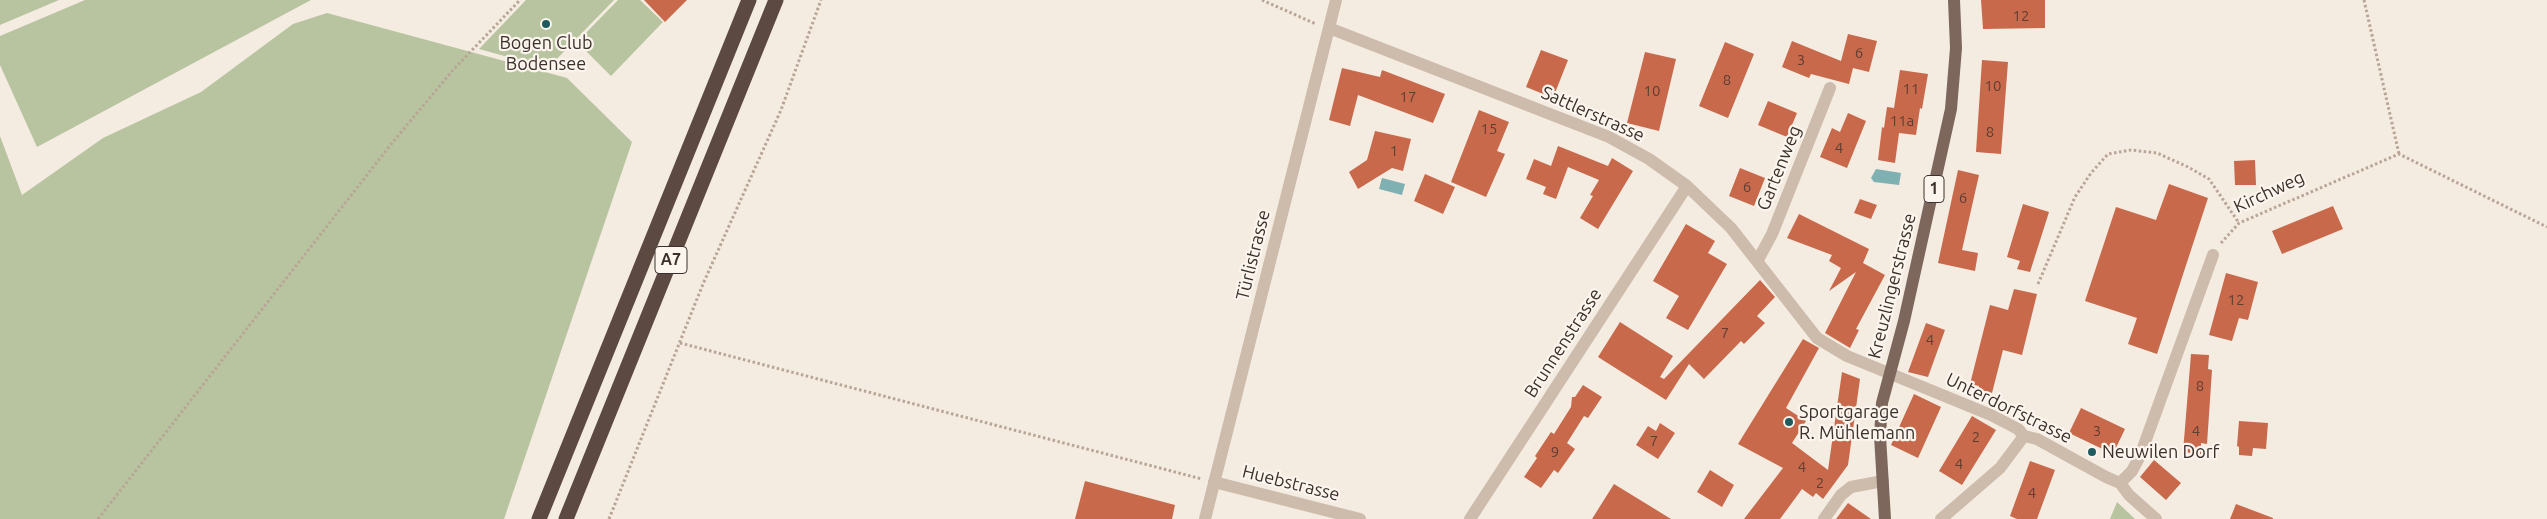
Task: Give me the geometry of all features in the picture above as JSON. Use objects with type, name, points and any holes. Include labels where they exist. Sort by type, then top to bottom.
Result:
[{"type":"highway","name":"A7","points":[[539,519],[749,0]]},
{"type":"highway","name":"A7","points":[[566,519],[776,0]]},
{"type":"main road","name":"Kreuzlingerstrasse","points":[[1888,374],[1904,321],[1951,109],[1956,48],[1954,0]]},
{"type":"main road","name":"1","points":[[1885,519],[1880,421],[1888,374]]},
{"type":"street","name":"Türlistrasse","points":[[1205,519],[1336,0]]},
{"type":"street","name":"Sattlerstrasse","points":[[1329,28],[1609,137],[1649,159],[1687,186],[1731,228],[1758,260],[1817,338],[1847,356],[1888,374]]},
{"type":"street","name":"Gartenweg","points":[[1758,260],[1772,234],[1830,88]]},
{"type":"street","name":"Brunnenstrasse","points":[[1470,519],[1687,186]]},
{"type":"street","points":[[2120,483],[2132,471],[2140,456],[2213,255]]},
{"type":"street","name":"Unterdorfstrasse","points":[[1888,374],[1991,415],[2018,429],[2024,436],[2037,439],[2106,478],[2120,483],[2129,495],[2156,519]]},
{"type":"street","points":[[1941,519],[2000,468],[2024,436]]},
{"type":"street","points":[[1824,519],[1841,495],[1851,487],[1883,481]]},
{"type":"street","name":"Huebstrasse","points":[[1214,482],[1360,519]]},
{"type":"path","points":[[98,519],[392,143],[454,70],[520,0]]},
{"type":"path","points":[[609,519],[703,284],[781,110],[822,0]]},
{"type":"path","points":[[1262,0],[1329,28]]},
{"type":"path","points":[[2364,0],[2399,154],[2547,227]]},
{"type":"path","points":[[2038,284],[2075,197],[2091,173],[2108,154],[2132,150],[2157,153],[2188,167],[2209,179],[2239,223]]},
{"type":"path","name":"Kirchweg","points":[[2213,255],[2226,236],[2239,223],[2399,154]]},
{"type":"path","points":[[680,343],[1214,482]]},
{"type":"green space","points":[[0,0],[59,0],[0,25]]},
{"type":"green space","points":[[85,0],[311,0],[37,147],[0,65],[0,36]]},
{"type":"green space","name":"Bogen Club Bodensee","points":[[526,0],[614,0],[548,68],[479,49]]},
{"type":"green space","points":[[618,0],[640,0],[663,22],[611,76],[577,42]]},
{"type":"green space","points":[[327,13],[567,78],[632,142],[504,519],[0,519],[0,136],[22,195],[103,138],[201,92],[293,24]]},
{"type":"green space","points":[[2117,502],[2135,519],[2110,519]]},
{"type":"water","points":[[1876,169],[1901,173],[1899,185],[1874,182],[1871,178]]},
{"type":"water","points":[[1382,178],[1405,184],[1402,195],[1379,189]]},
{"type":"building","points":[[644,0],[687,0],[665,22]]},
{"type":"building","points":[[1981,0],[2045,0],[2045,28],[1983,29]]},
{"type":"building","points":[[1848,34],[1877,41],[1869,72],[1853,68],[1849,84],[1811,74],[1809,78],[1782,67],[1792,41],[1841,61]]},
{"type":"building","points":[[1725,42],[1754,54],[1728,118],[1699,106]]},
{"type":"building","points":[[1541,50],[1568,60],[1553,98],[1526,87]]},
{"type":"building","points":[[1645,52],[1676,59],[1659,131],[1627,123]]},
{"type":"building","points":[[1982,60],[2008,62],[2001,154],[1976,152]]},
{"type":"building","points":[[1342,68],[1380,77],[1382,70],[1445,94],[1433,123],[1358,95],[1350,126],[1329,120]]},
{"type":"building","points":[[1900,70],[1928,74],[1916,135],[1899,133],[1895,163],[1878,160],[1882,127],[1884,128],[1887,107],[1894,108]]},
{"type":"building","points":[[1768,101],[1797,113],[1787,137],[1758,125]]},
{"type":"building","points":[[1479,110],[1509,122],[1497,151],[1505,154],[1486,197],[1451,182]]},
{"type":"building","points":[[1848,113],[1866,121],[1847,168],[1820,157],[1832,128],[1840,132]]},
{"type":"building","points":[[1375,131],[1411,139],[1403,171],[1392,168],[1358,189],[1349,172],[1367,160]]},
{"type":"building","points":[[1558,146],[1608,166],[1612,158],[1633,171],[1598,229],[1580,218],[1593,196],[1590,195],[1599,180],[1568,167],[1556,199],[1543,194],[1546,187],[1526,179],[1534,159],[1551,166]]},
{"type":"building","points":[[2255,160],[2256,185],[2235,185],[2234,161]]},
{"type":"building","points":[[1740,168],[1765,178],[1754,206],[1729,196]]},
{"type":"building","points":[[1958,170],[1979,175],[1962,250],[1978,253],[1975,271],[1938,263]]},
{"type":"building","points":[[1425,174],[1455,187],[1443,214],[1414,201]]},
{"type":"building","points":[[2169,184],[2208,198],[2157,354],[2128,344],[2137,318],[2085,301],[2116,207],[2156,220]]},
{"type":"building","points":[[1860,199],[1877,205],[1871,219],[1854,213]]},
{"type":"building","points":[[2023,204],[2049,212],[2030,272],[2017,269],[2020,261],[2007,257]]},
{"type":"building","points":[[2333,206],[2343,229],[2282,254],[2272,231]]},
{"type":"building","points":[[1799,214],[1869,249],[1863,263],[1885,275],[1856,329],[1859,330],[1850,348],[1825,333],[1856,272],[1829,291],[1841,268],[1829,261],[1832,255],[1787,238]]},
{"type":"building","points":[[1686,224],[1715,241],[1708,253],[1727,264],[1688,330],[1666,318],[1679,296],[1653,281]]},
{"type":"building","points":[[2226,273],[2258,282],[2248,320],[2239,318],[2232,341],[2209,335]]},
{"type":"building","points":[[1760,280],[1775,297],[1757,316],[1765,323],[1744,344],[1741,341],[1704,379],[1689,364],[1666,400],[1598,357],[1620,322],[1673,356],[1660,377],[1664,379]]},
{"type":"building","points":[[2014,289],[2037,294],[2022,355],[2003,350],[1992,393],[1978,389],[1979,386],[1970,384],[1990,305],[2008,310]]},
{"type":"building","points":[[1926,323],[1945,330],[1928,377],[1908,372]]},
{"type":"building","points":[[1803,339],[1819,348],[1786,408],[1806,421],[1792,443],[1828,470],[1842,372],[1860,379],[1848,465],[1823,499],[1816,493],[1813,497],[1802,489],[1780,519],[1744,519],[1783,468],[1738,444]]},
{"type":"building","points":[[2191,354],[2209,355],[2208,369],[2212,370],[2207,444],[2201,443],[2201,454],[2183,452]]},
{"type":"building","points":[[1583,385],[1602,397],[1588,418],[1584,416],[1567,443],[1575,449],[1558,473],[1554,470],[1541,488],[1524,477],[1551,432],[1554,434],[1571,407],[1572,397],[1575,397]]},
{"type":"building","points":[[1914,394],[1941,407],[1918,458],[1891,445]]},
{"type":"building","points":[[2081,408],[2125,429],[2113,454],[2069,433]]},
{"type":"building","points":[[1972,416],[1996,430],[1962,485],[1939,471]]},
{"type":"building","points":[[2239,421],[2268,423],[2266,449],[2253,448],[2252,456],[2239,455],[2239,447],[2237,446]]},
{"type":"building","points":[[1660,423],[1675,433],[1658,459],[1636,445],[1648,426],[1656,431]]},
{"type":"building","points":[[2154,460],[2181,483],[2166,500],[2140,477]]},
{"type":"building","points":[[2030,461],[2055,470],[2037,519],[2017,519],[2010,516]]},
{"type":"building","points":[[1710,470],[1734,485],[1722,507],[1697,492]]},
{"type":"building","points":[[1085,481],[1175,505],[1172,519],[1075,519]]},
{"type":"building","points":[[1614,484],[1645,503],[1671,519],[1592,519]]},
{"type":"building","points":[[1848,503],[1871,519],[1836,519]]},
{"type":"building","points":[[2236,504],[2273,518],[2273,519],[2230,519]]},
{"type":"place","name":"Bogen Club Bodensee","points":[[546,24]]},
{"type":"place","name":"Sportgarage R. Mühlemann","points":[[1789,422]]},
{"type":"place","name":"Neuwilen Dorf","points":[[2092,452]]}]
